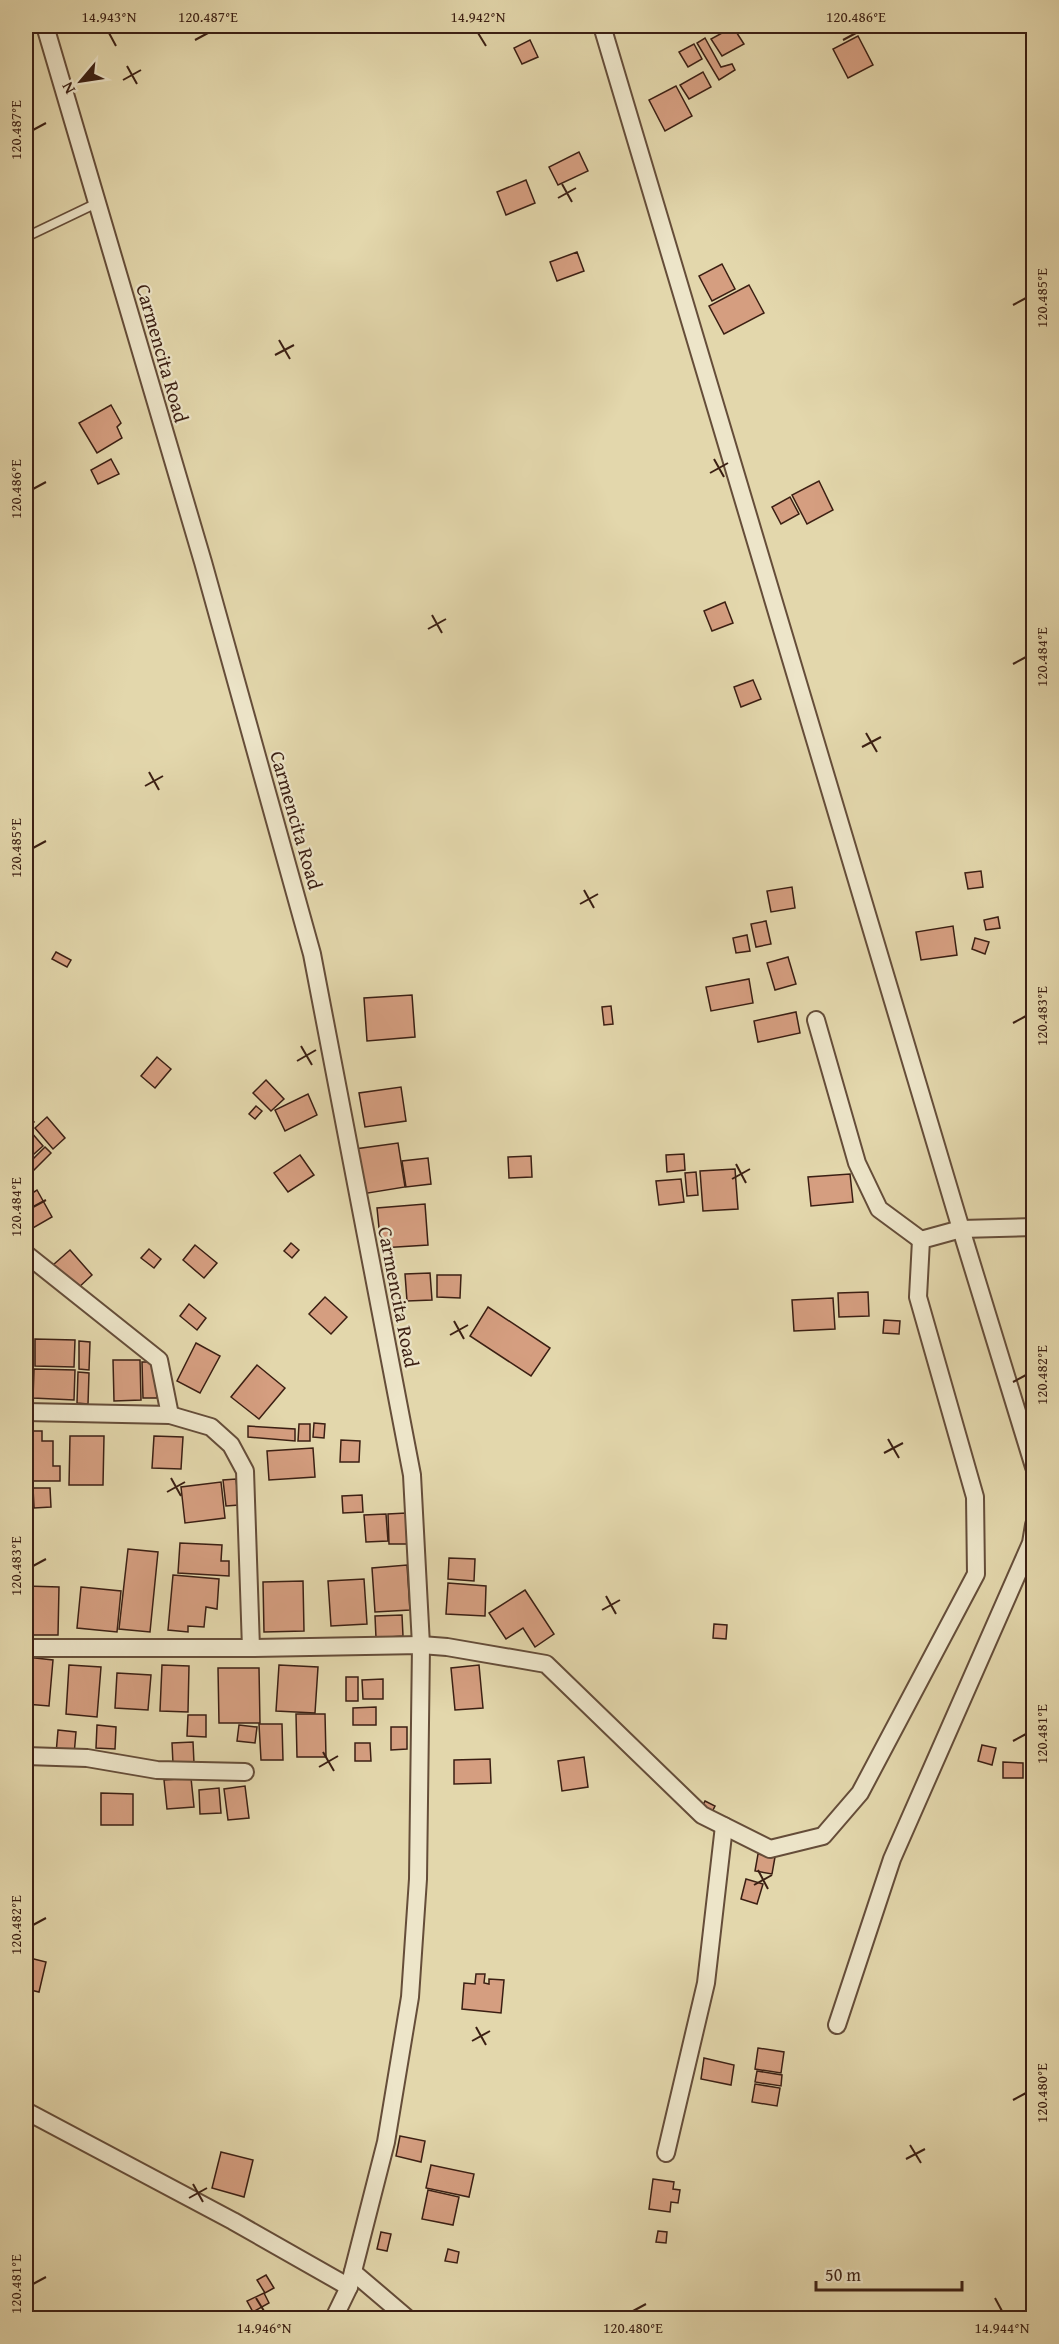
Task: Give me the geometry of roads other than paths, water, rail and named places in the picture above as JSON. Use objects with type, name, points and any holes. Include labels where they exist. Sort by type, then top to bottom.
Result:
[{"type":"street","name":"Carmencita Road","points":[[45,26],[202,562],[312,954],[412,1475],[421,1645],[418,1879],[410,1997],[386,2142],[351,2279],[334,2319]]},
{"type":"street","points":[[602,26],[1034,1467]]},
{"type":"street","points":[[816,1020],[857,1163],[879,1209],[921,1240]]},
{"type":"street","points":[[921,1240],[961,1229],[1034,1227]]},
{"type":"street","points":[[26,1648],[421,1645],[447,1647],[546,1664],[702,1815],[770,1849],[823,1836],[860,1794],[976,1574],[975,1497],[918,1297],[921,1240]]},
{"type":"street","points":[[26,1254],[159,1360],[170,1415]]},
{"type":"street","points":[[26,1412],[170,1415],[211,1427],[231,1445],[245,1471],[251,1648]]},
{"type":"street","points":[[837,2025],[892,1859],[1031,1543],[1034,1525]]},
{"type":"street","points":[[26,1756],[87,1758],[157,1770],[245,1772]]},
{"type":"street","points":[[666,2153],[706,1983],[724,1826]]},
{"type":"street","points":[[26,2111],[233,2221],[351,2279],[407,2319]]},
{"type":"lane","points":[[26,237],[97,203]]}]
